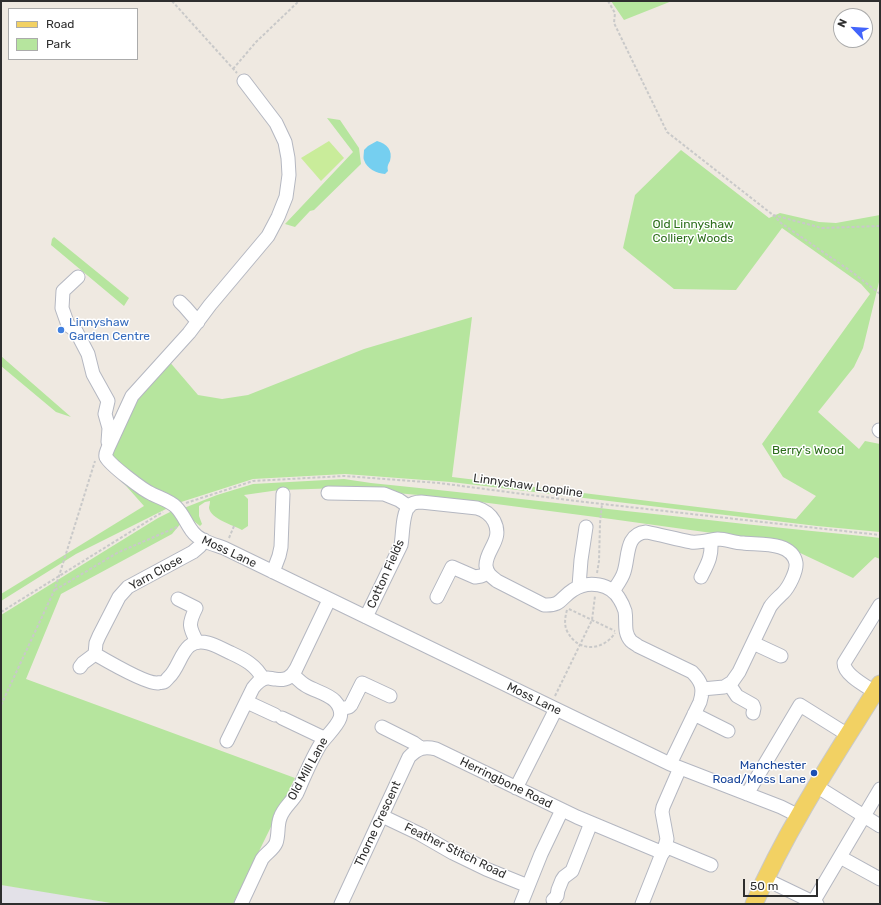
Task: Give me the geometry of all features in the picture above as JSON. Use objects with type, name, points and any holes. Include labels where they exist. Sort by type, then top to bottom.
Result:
[{"type":"main road","points":[[754,904],[765,879],[816,786],[878,688]]},
{"type":"street","points":[[103,452],[132,396],[189,333],[210,305],[268,236],[286,197],[289,175],[285,142],[276,123],[244,81]]},
{"type":"street","name":"Moss Lane","points":[[78,278],[63,292],[62,308],[68,326],[76,331],[88,354],[93,374],[108,401],[105,414],[109,428],[103,452],[114,466],[147,491],[176,507],[197,537],[224,548],[675,766],[781,807],[799,816]]},
{"type":"street","points":[[180,302],[198,322]]},
{"type":"street","points":[[328,493],[384,494],[399,500],[409,507],[417,502],[421,502],[477,508],[485,511],[493,518],[496,524],[497,535],[486,567],[492,578],[544,605],[553,605],[559,602],[572,590],[579,586],[596,584],[603,585],[613,591],[620,600],[625,611],[626,634],[631,641],[638,646],[692,672],[698,678],[702,685],[700,702],[694,714],[675,766],[662,812],[667,839],[664,849],[642,895]]},
{"type":"street","points":[[273,572],[281,547],[283,494]]},
{"type":"street","name":"Cotton Fields","points":[[366,617],[401,545],[405,515],[409,507]]},
{"type":"street","points":[[579,586],[586,527]]},
{"type":"street","points":[[613,591],[622,578],[630,544],[633,538],[637,534],[646,532],[691,542],[720,539],[742,543],[777,546],[790,552],[796,564],[795,572],[788,587],[770,606],[739,672],[732,682],[724,687],[702,689]]},
{"type":"street","name":"Yarn Close","points":[[94,654],[99,636],[119,597],[128,587],[193,552],[204,540]]},
{"type":"street","points":[[701,577],[710,560],[712,551],[711,540]]},
{"type":"street","points":[[437,597],[452,567],[476,577],[488,573]]},
{"type":"street","points":[[178,599],[196,608],[190,624],[191,631],[197,642]]},
{"type":"street","points":[[227,733],[257,683],[268,678],[284,680],[293,675],[329,600]]},
{"type":"street","points":[[878,688],[858,681],[845,669],[844,663],[880,605]]},
{"type":"street","points":[[80,667],[94,654],[145,680],[156,683],[164,682],[172,674],[184,651],[191,644],[200,642],[209,643],[245,660],[252,665],[263,679]]},
{"type":"street","points":[[752,643],[781,656]]},
{"type":"street","points":[[293,675],[303,684],[330,697],[338,704],[340,709],[351,705],[362,683],[390,696]]},
{"type":"street","points":[[729,684],[737,696],[753,705],[753,713]]},
{"type":"street","points":[[246,702],[324,738]]},
{"type":"street","points":[[746,794],[800,705],[848,735]]},
{"type":"street","points":[[516,788],[553,708]]},
{"type":"street","name":"Old Mill Lane","points":[[241,904],[263,858],[276,843],[279,820],[284,809],[293,800],[297,793],[324,738],[340,718],[340,709]]},
{"type":"street","points":[[694,714],[728,731]]},
{"type":"street","points":[[382,727],[421,748]]},
{"type":"street","name":"Herringbone Road","points":[[421,748],[436,749],[591,823],[711,865]]},
{"type":"street","name":"Thorne Crescent","points":[[341,904],[410,757],[421,748]]},
{"type":"street","points":[[816,786],[880,826]]},
{"type":"street","points":[[765,879],[814,903],[880,789]]},
{"type":"street","points":[[521,904],[541,854],[562,810]]},
{"type":"street","name":"Feather Stitch Road","points":[[382,816],[420,834],[453,853],[486,869],[528,886]]},
{"type":"street","points":[[553,900],[557,896],[564,877],[572,871],[591,823]]},
{"type":"street","points":[[840,856],[880,879]]},
{"type":"path","points":[[172,1],[234,69],[256,42],[299,1]]},
{"type":"path","points":[[608,1],[615,13],[614,23],[667,132],[773,215],[781,223],[852,272],[880,294]]},
{"type":"path","points":[[773,215],[822,228],[880,226]]},
{"type":"path","points":[[1,706],[54,590],[103,452]]},
{"type":"path","name":"Linnyshaw Loopline","points":[[1,612],[156,516],[176,507],[253,480],[344,476],[439,483],[792,526],[880,534]]},
{"type":"path","points":[[553,708],[592,620],[599,561],[602,504]]},
{"type":"path","points":[[54,590],[117,553],[180,526],[188,526]]},
{"type":"path","points":[[567,608],[592,620],[616,632],[606,643],[597,647],[580,645],[567,631],[565,624],[567,608]]},
{"type":"shaded area","points":[[1,885],[48,892],[117,904],[1,904]]},
{"type":"green space","points":[[611,1],[672,1],[624,20]]},
{"type":"green space","points":[[327,118],[340,120],[359,148],[361,164],[314,210],[310,211],[295,227],[285,224],[353,152]]},
{"type":"green space","points":[[329,141],[344,158],[321,181],[301,158]]},
{"type":"green space","points":[[681,150],[769,218],[780,213],[819,222],[836,223],[880,215],[880,282],[863,348],[854,367],[818,412],[859,449],[865,441],[880,444],[880,532],[817,526],[451,482],[345,474],[253,479],[178,503],[76,554],[1,601],[1,594],[144,506],[102,459],[130,394],[168,360],[198,395],[222,399],[248,395],[364,349],[472,317],[452,477],[796,519],[816,496],[783,477],[762,444],[870,294],[861,284],[782,228],[736,290],[674,289],[623,248],[635,195]]},
{"type":"green space","points":[[54,237],[129,298],[124,306],[51,245]]},
{"type":"green space","points":[[1,356],[71,417],[56,412],[1,366]]},
{"type":"green space","points":[[344,479],[880,538],[880,559],[875,557],[853,578],[777,542],[450,498],[343,488],[279,490],[244,495],[248,499],[248,526],[242,530],[214,515],[209,508],[210,501],[199,506],[199,516],[202,524],[200,526],[190,518],[184,508],[217,495],[253,484]]},
{"type":"green space","points":[[174,510],[182,522],[172,534],[61,594],[26,679],[295,778],[233,904],[117,904],[1,885],[1,615],[158,518]]},
{"type":"water","points":[[377,141],[384,144],[391,154],[388,171],[385,174],[372,170],[367,166],[364,159],[364,150]]},
{"type":"place","name":"Linnyshaw Garden Centre","points":[[61,330]]},
{"type":"place","name":"Manchester Road/Moss Lane","points":[[814,773]]},
{"type":"park label","name":"Old Linnyshaw Colliery Woods","points":[[693,232]]},
{"type":"park label","name":"Berry's Wood","points":[[808,451]]}]
